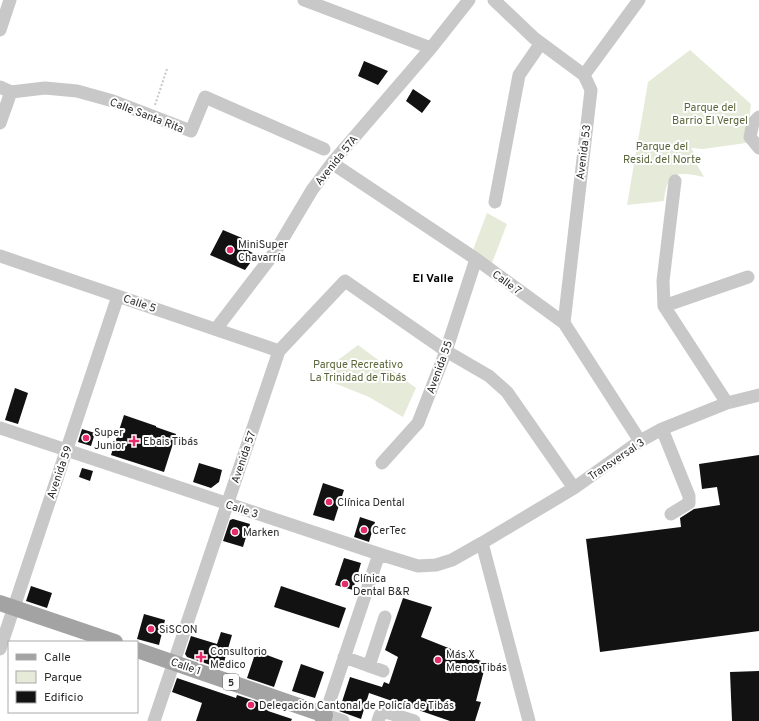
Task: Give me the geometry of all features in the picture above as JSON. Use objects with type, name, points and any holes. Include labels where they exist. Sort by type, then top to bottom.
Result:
[{"type":"main road","points":[[7,605],[112,641]]},
{"type":"main road","name":"Calle 1","points":[[138,650],[174,662],[324,718]]},
{"type":"street","points":[[0,30],[10,0]]},
{"type":"street","points":[[304,0],[431,48]]},
{"type":"street","name":"Avenida 57A","points":[[216,329],[276,252],[312,190],[332,163],[431,48],[469,0]]},
{"type":"street","points":[[494,0],[541,42],[584,75],[639,0]]},
{"type":"street","points":[[495,202],[520,75],[541,42]]},
{"type":"street","name":"Avenida 53","points":[[564,323],[590,90],[584,75]]},
{"type":"street","name":"Calle Santa Rita","points":[[5,90],[45,88],[77,91],[113,101],[191,131],[206,97],[324,149]]},
{"type":"street","points":[[0,123],[5,90]]},
{"type":"street","points":[[759,117],[753,123],[750,130],[750,137],[759,148]]},
{"type":"street","name":"Calle 7","points":[[332,163],[476,259],[564,323],[640,441]]},
{"type":"street","points":[[675,181],[662,280],[664,306],[727,403]]},
{"type":"street","name":"Calle 5","points":[[0,256],[279,351]]},
{"type":"street","name":"Avenida 55","points":[[382,462],[418,423],[446,351],[476,259]]},
{"type":"street","points":[[664,306],[748,277]]},
{"type":"street","name":"Avenida 57","points":[[154,721],[279,351],[345,281],[446,351]]},
{"type":"street","name":"Avenida 59","points":[[0,649],[7,605],[66,450],[118,296]]},
{"type":"street","points":[[446,351],[489,376],[508,392],[574,488]]},
{"type":"street","name":"Transversal 3","points":[[482,544],[574,488],[640,441],[662,429],[727,403],[759,395]]},
{"type":"street","name":"Calle 3","points":[[0,428],[418,566],[436,565],[452,560],[482,544]]},
{"type":"street","points":[[662,429],[689,496],[689,503],[671,514]]},
{"type":"street","points":[[482,544],[529,721]]},
{"type":"street","points":[[343,721],[324,718],[379,554]]},
{"type":"street","points":[[369,666],[385,617]]},
{"type":"street","points":[[344,658],[383,671]]},
{"type":"street","points":[[378,721],[380,715],[386,712],[414,721]]},
{"type":"path","points":[[151,115],[167,69]]},
{"type":"green space","points":[[690,50],[751,104],[746,143],[703,149],[691,148],[698,159],[696,163],[704,177],[687,174],[675,176],[671,178],[668,183],[664,201],[627,205],[648,82]]},
{"type":"green space","points":[[487,213],[507,224],[492,263],[473,250]]},
{"type":"green space","name":"Parque Recreativo La Trinidad de Tibás","points":[[358,345],[416,388],[403,417],[369,397],[317,376]]},
{"type":"building","points":[[364,61],[388,71],[378,85],[358,76]]},
{"type":"building","points":[[413,89],[431,101],[422,113],[406,101]]},
{"type":"building","name":"MiniSuper Chavarría","points":[[223,230],[242,238],[239,245],[256,255],[245,270],[210,255]]},
{"type":"building","points":[[15,388],[28,393],[18,424],[5,420]]},
{"type":"building","name":"Ebais Tibás","points":[[124,415],[176,434],[164,472],[111,455]]},
{"type":"building","name":"Super Junior","points":[[82,429],[95,433],[91,446],[78,442]]},
{"type":"building","points":[[759,455],[759,631],[600,652],[586,539],[681,527],[680,518],[694,509],[720,505],[717,487],[702,489],[699,464]]},
{"type":"building","points":[[199,463],[222,470],[219,482],[211,488],[193,482]]},
{"type":"building","points":[[82,468],[93,471],[90,481],[79,477]]},
{"type":"building","points":[[323,483],[344,490],[334,521],[313,515]]},
{"type":"building","name":"CerTec","points":[[360,517],[375,522],[369,542],[354,537]]},
{"type":"building","name":"Marken","points":[[233,519],[250,524],[243,547],[223,541],[230,520]]},
{"type":"building","points":[[344,558],[361,563],[353,590],[335,585]]},
{"type":"building","points":[[31,586],[52,593],[47,608],[26,601]]},
{"type":"building","points":[[281,586],[346,608],[339,628],[274,607]]},
{"type":"building","name":"Más X Menos Tibás","points":[[403,598],[432,607],[421,637],[486,663],[476,701],[481,702],[475,721],[450,721],[369,693],[361,719],[339,711],[350,677],[382,687],[384,682],[389,684],[398,657],[385,650]]},
{"type":"building","name":"SiSCON","points":[[144,614],[165,620],[159,645],[137,639]]},
{"type":"building","points":[[221,632],[232,635],[222,669],[187,657],[185,654],[191,636],[217,644]]},
{"type":"building","points":[[256,651],[283,661],[274,687],[247,678]]},
{"type":"building","points":[[301,664],[324,672],[315,698],[292,691]]},
{"type":"building","points":[[759,671],[759,721],[732,721],[730,672]]},
{"type":"building","name":"Delegación Cantonal de Policía de Tibás","points":[[177,678],[236,698],[237,695],[270,706],[268,711],[292,719],[291,721],[196,721],[202,703],[172,692]]},
{"type":"place","name":"MiniSuper Chavarría","points":[[230,250]]},
{"type":"place","name":"Super Junior","points":[[86,438]]},
{"type":"place","name":"Ebais Tibás","points":[[134,441]]},
{"type":"place","name":"Clínica Dental","points":[[329,502]]},
{"type":"place","name":"CerTec","points":[[364,530]]},
{"type":"place","name":"Marken","points":[[235,532]]},
{"type":"place","name":"Clínica Dental B&R","points":[[345,584]]},
{"type":"place","name":"SiSCON","points":[[151,629]]},
{"type":"place","name":"Consultorio Medico","points":[[201,657]]},
{"type":"place","name":"Más X Menos Tibás","points":[[438,660]]},
{"type":"place","name":"Delegación Cantonal de Policía de Tibás","points":[[251,705]]},
{"type":"district","name":"El Valle","points":[[433,278]]},
{"type":"park label","name":"Parque del Barrio El Vergel","points":[[710,113]]},
{"type":"park label","name":"Parque del Resid. del Norte","points":[[662,152]]}]
